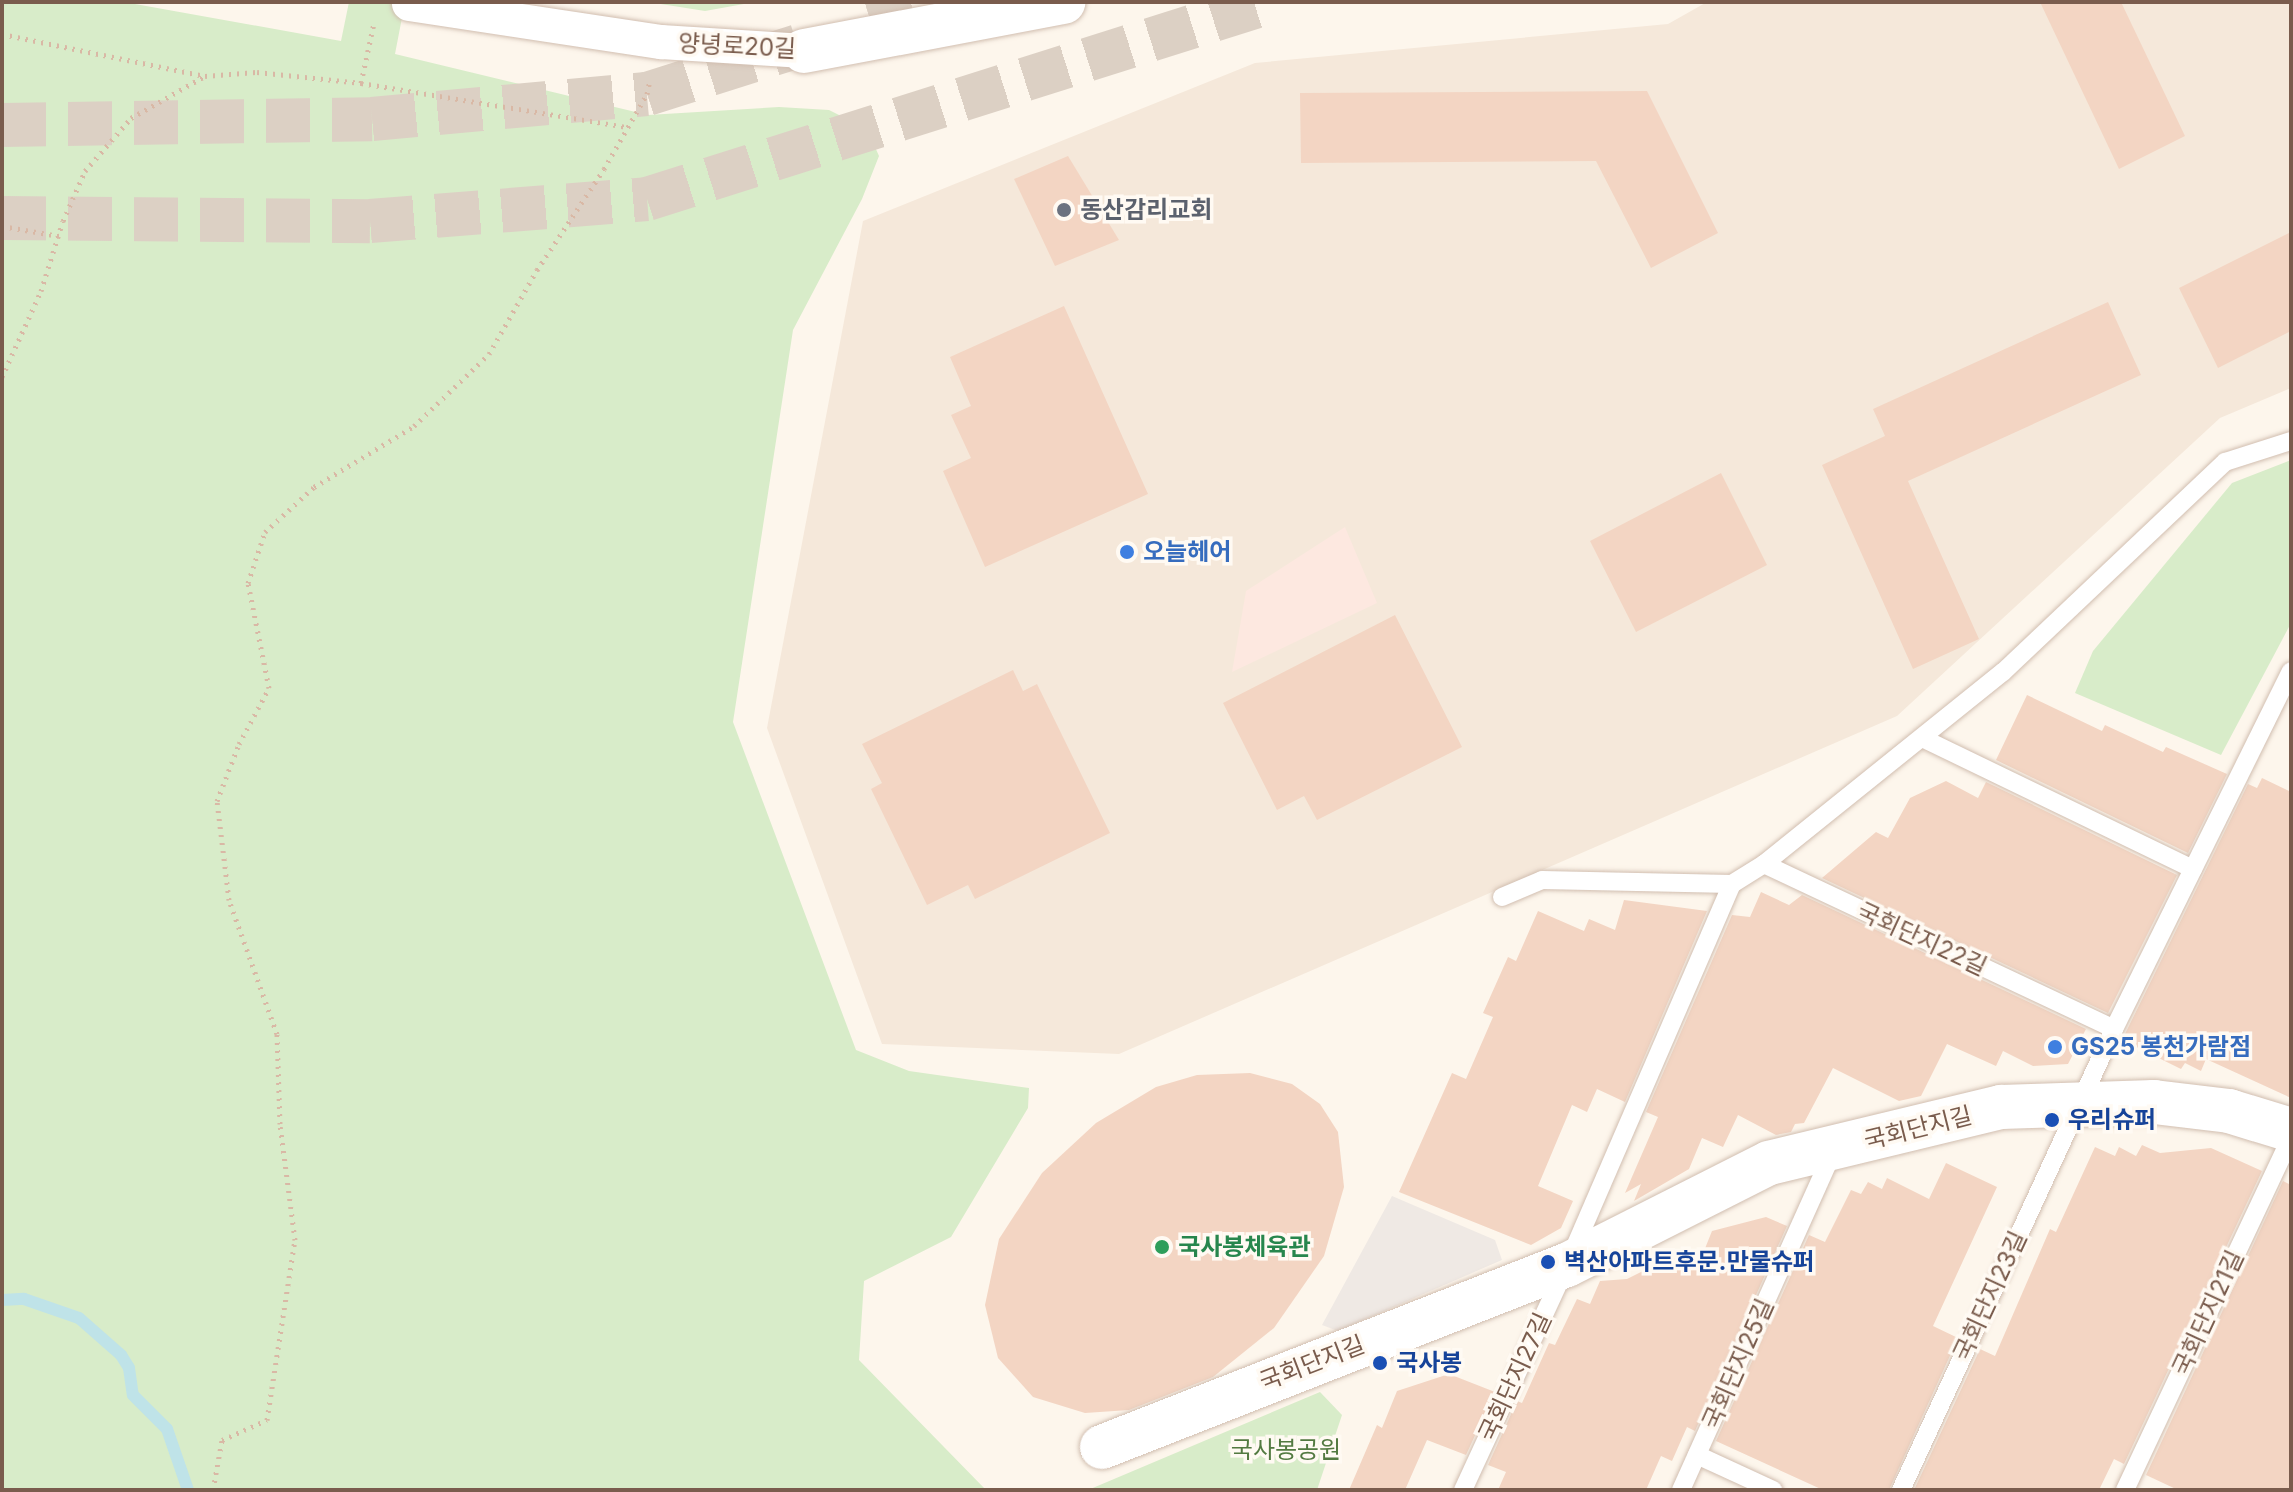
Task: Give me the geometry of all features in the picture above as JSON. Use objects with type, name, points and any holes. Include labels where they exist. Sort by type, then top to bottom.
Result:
[{"type":"street","name":"양녕로20길","points":[[409,4],[661,42],[804,51],[1063,2]]},
{"type":"street","name":"국회단지길","points":[[1102,1447],[1567,1265],[1769,1163],[1834,1150],[2001,1107],[2154,1102],[2229,1111],[2291,1130]]},
{"type":"lane","points":[[1502,897],[1542,880],[1732,884],[1764,864],[2003,672],[2225,462],[2291,441]]},
{"type":"lane","points":[[2080,1103],[2291,671]]},
{"type":"lane","points":[[1922,738],[2193,869]]},
{"type":"lane","name":"국회단지22길","points":[[1764,864],[2114,1029]]},
{"type":"lane","points":[[1567,1265],[1732,884]]},
{"type":"lane","name":"국회단지23길","points":[[1901,1490],[2080,1103]]},
{"type":"lane","name":"국회단지21길","points":[[2125,1490],[2291,1137]]},
{"type":"lane","name":"국회단지25길","points":[[1681,1490],[1834,1150]]},
{"type":"lane","name":"국회단지27길","points":[[1463,1490],[1567,1265]]},
{"type":"lane","points":[[1697,1455],[1773,1490]]},
{"type":"path","points":[[361,83],[375,15]]},
{"type":"path","points":[[2,34],[205,76],[257,72],[361,83],[627,127]]},
{"type":"path","points":[[213,1490],[222,1440],[267,1420],[295,1240],[280,1124],[277,1034],[229,900],[217,801],[239,744],[269,688],[248,583],[265,532],[314,487],[414,426],[489,354],[647,94],[661,42]]},
{"type":"path","points":[[2,377],[41,291],[85,171],[131,118],[205,76]]},
{"type":"path","points":[[2,226],[59,236]]},
{"type":"shaded area","points":[[1707,2],[2291,2],[2291,388],[2220,418],[1897,716],[1119,1054],[882,1044],[767,728],[863,221],[1255,63],[1668,24]]},
{"type":"shaded area","points":[[1345,527],[1377,603],[1232,672],[1246,591]]},
{"type":"shaded area","points":[[1392,1196],[1495,1240],[1502,1260],[1338,1331],[1322,1325]]},
{"type":"green space","points":[[2,2],[135,4],[341,41],[349,2],[405,2],[395,54],[648,115],[779,107],[829,110],[867,129],[879,156],[862,199],[793,330],[733,722],[856,1050],[909,1071],[1029,1088],[1028,1108],[951,1237],[864,1281],[859,1360],[986,1490],[2,1490]]},
{"type":"green space","points":[[648,2],[755,2],[705,11]]},
{"type":"green space","points":[[2291,460],[2291,623],[2221,755],[2075,693],[2093,651],[2232,483]]},
{"type":"green space","name":"국사봉공원","points":[[1320,1392],[1342,1415],[1317,1490],[1088,1490]]},
{"type":"building","points":[[2040,2],[2121,2],[2185,136],[2119,169]]},
{"type":"building","points":[[1647,91],[1718,233],[1651,268],[1596,161],[1301,163],[1300,93]]},
{"type":"building","name":"동산감리교회","points":[[1068,156],[1119,240],[1055,266],[1014,179]]},
{"type":"building","points":[[2291,232],[2291,331],[2218,368],[2179,288]]},
{"type":"building","points":[[2108,302],[2141,375],[1908,481],[1979,639],[1913,669],[1822,465],[1885,436],[1873,409]]},
{"type":"building","points":[[1064,306],[1148,494],[985,567],[943,471],[971,458],[951,415],[971,406],[950,357]]},
{"type":"building","points":[[1721,473],[1767,565],[1636,632],[1590,541]]},
{"type":"building","points":[[1395,615],[1462,747],[1317,820],[1304,796],[1277,810],[1223,703]]},
{"type":"building","points":[[1013,670],[1023,691],[1037,684],[1110,833],[975,899],[968,885],[927,905],[871,789],[882,783],[862,744]]},
{"type":"building","points":[[2027,695],[2102,731],[2105,725],[2163,752],[2166,747],[2227,774],[2188,853],[1996,760]]},
{"type":"building","points":[[2262,778],[2291,792],[2291,1098],[2206,1059],[2201,1071],[2185,1063],[2181,1069],[2122,1040],[2248,784],[2257,788]]},
{"type":"building","points":[[1946,781],[1978,798],[1986,782],[2177,875],[2108,1013],[1822,878],[1876,832],[1888,838],[1910,798]]},
{"type":"building","points":[[1761,892],[1789,905],[1802,895],[2086,1029],[2068,1064],[2033,1066],[2003,1051],[1996,1066],[1947,1044],[1921,1096],[1899,1101],[1833,1068],[1804,1123],[1795,1124],[1791,1132],[1776,1135],[1738,1115],[1723,1147],[1702,1138],[1689,1169],[1634,1201],[1641,1184],[1625,1193],[1658,1117],[1646,1112],[1732,915],[1750,917]]},
{"type":"building","points":[[1624,900],[1707,911],[1625,1102],[1597,1089],[1587,1112],[1572,1105],[1538,1186],[1573,1201],[1561,1228],[1531,1245],[1399,1192],[1452,1073],[1466,1079],[1493,1017],[1483,1013],[1508,957],[1516,961],[1538,911],[1584,931],[1589,919],[1615,930]]},
{"type":"building","name":"국사봉체육관","points":[[1250,1073],[1292,1084],[1320,1104],[1338,1132],[1344,1187],[1324,1256],[1274,1328],[1213,1377],[1129,1410],[1085,1413],[1033,1397],[998,1358],[985,1305],[999,1239],[1042,1173],[1096,1123],[1156,1087],[1197,1075]]},
{"type":"building","points":[[2142,1145],[2160,1153],[2211,1148],[2262,1171],[2124,1464],[2114,1459],[2099,1490],[1914,1490],[1980,1349],[1995,1356],[2050,1229],[2056,1232],[2095,1147],[2115,1156],[2119,1147],[2136,1156]]},
{"type":"building","points":[[1946,1163],[1997,1187],[1933,1326],[1958,1338],[1889,1490],[1823,1490],[1716,1441],[1809,1235],[1825,1242],[1851,1190],[1861,1194],[1868,1182],[1882,1189],[1887,1178],[1929,1199]]},
{"type":"building","points":[[2283,1181],[2291,1185],[2291,1490],[2178,1490],[2146,1475]]},
{"type":"building","points":[[1766,1217],[1787,1226],[1695,1431],[1687,1427],[1672,1461],[1661,1456],[1646,1490],[1498,1490],[1506,1472],[1488,1465],[1517,1401],[1522,1403],[1549,1343],[1555,1345],[1577,1299],[1590,1304],[1600,1281],[1627,1279],[1681,1252],[1700,1261],[1712,1231]]},
{"type":"building","points":[[1449,1374],[1495,1392],[1466,1455],[1427,1440],[1405,1490],[1349,1490],[1377,1425],[1382,1428],[1397,1391]]},
{"type":"waterway","points":[[2,1300],[24,1299],[79,1318],[121,1355],[129,1368],[133,1395],[167,1429],[188,1490]]},
{"type":"tunnel","points":[[871,23],[938,2]]},
{"type":"tunnel","points":[[2,218],[370,221],[647,199],[1270,2]]},
{"type":"tunnel","points":[[2,125],[372,119],[647,94],[798,46]]},
{"type":"place","name":"동산감리교회","points":[[1064,210]]},
{"type":"place","name":"오늘헤어","points":[[1127,552]]},
{"type":"place","name":"GS25 봉천가람점","points":[[2055,1047]]},
{"type":"place","name":"우리슈퍼","points":[[2052,1120]]},
{"type":"place","name":"국사봉체육관","points":[[1162,1247]]},
{"type":"place","name":"벽산아파트후문.만물슈퍼","points":[[1548,1262]]},
{"type":"place","name":"국사봉","points":[[1380,1363]]}]
